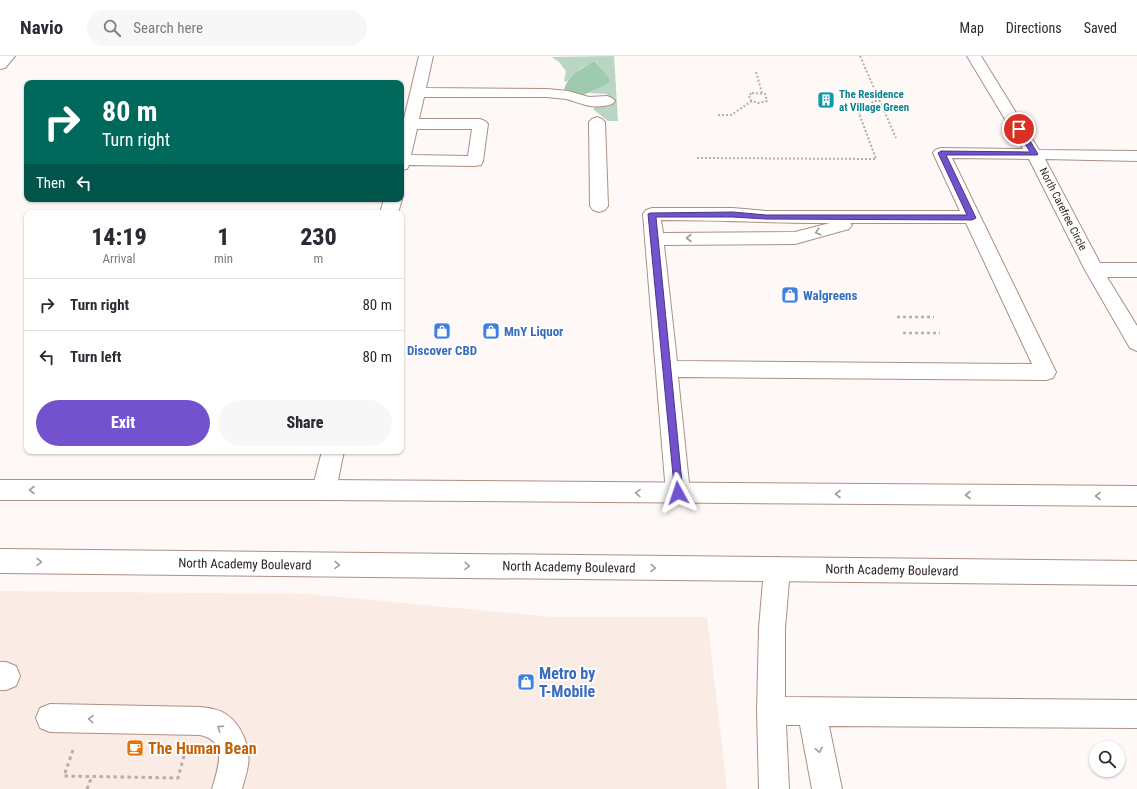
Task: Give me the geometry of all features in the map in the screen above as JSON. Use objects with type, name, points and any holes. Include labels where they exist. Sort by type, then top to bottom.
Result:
[{"type":"main road","points":[[0,65],[8,56]]},
{"type":"main road","points":[[404,153],[426,56]]},
{"type":"main road","name":"North Carefree Circle","points":[[974,56],[1034,154],[1094,270],[1137,342]]},
{"type":"main road","points":[[418,92],[547,93],[568,95],[588,102],[607,101]]},
{"type":"main road","points":[[597,122],[599,206]]},
{"type":"main road","points":[[404,163],[475,161],[480,124],[410,124]]},
{"type":"main road","points":[[667,369],[1046,372],[941,153],[1137,156]]},
{"type":"main road","points":[[678,493],[652,214],[972,218]]},
{"type":"main road","points":[[654,238],[795,238],[869,217]]},
{"type":"main road","points":[[1094,270],[1137,270]]},
{"type":"main road","points":[[324,490],[333,454]]},
{"type":"main road","points":[[0,490],[324,490],[1137,496]]},
{"type":"main road","name":"North Academy Boulevard","points":[[0,562],[1137,573]]},
{"type":"main road","points":[[774,789],[771,711],[772,628],[777,569]]},
{"type":"main road","points":[[771,711],[1137,714]]},
{"type":"main road","points":[[812,712],[826,789]]},
{"type":"main road","points":[[50,718],[195,721],[216,724],[225,731],[232,745],[234,764],[227,789]]},
{"type":"path","points":[[860,56],[896,138]]},
{"type":"path","points":[[718,115],[731,115],[752,101],[767,101],[765,94],[762,93],[756,72]]},
{"type":"path","points":[[752,101],[749,95],[752,93],[762,93]]},
{"type":"path","points":[[697,158],[876,159],[859,113],[874,101],[880,101]]},
{"type":"path","points":[[897,317],[934,317]]},
{"type":"path","points":[[902,333],[940,333]]},
{"type":"path","points":[[84,719],[64,776],[178,778],[195,721]]},
{"type":"path","points":[[88,789],[92,776]]},
{"type":"shaded area","points":[[0,591],[307,594],[552,617],[707,617],[727,789],[0,789]]},
{"type":"green space","points":[[614,56],[618,121],[608,121],[593,109],[607,96],[607,94],[588,93],[605,85],[604,74],[596,61],[581,68],[566,82],[564,81],[566,71],[559,62],[552,57]]},
{"type":"green space","points":[[595,61],[610,80],[606,85],[581,96],[564,89],[569,79],[573,75]]},
{"type":"place","name":"The Residence at Village Green","points":[[826,100]]},
{"type":"place","name":"Walgreens","points":[[790,295]]},
{"type":"place","name":"Discover CBD","points":[[442,331]]},
{"type":"place","name":"MnY Liquor","points":[[491,331]]},
{"type":"place","name":"Metro by T-Mobile","points":[[526,682]]},
{"type":"place","name":"The Human Bean","points":[[135,748]]},
{"type":"route","points":[[678,493],[652,214],[733,214],[766,217],[972,218],[941,153],[1034,154],[1019,129]]}]
